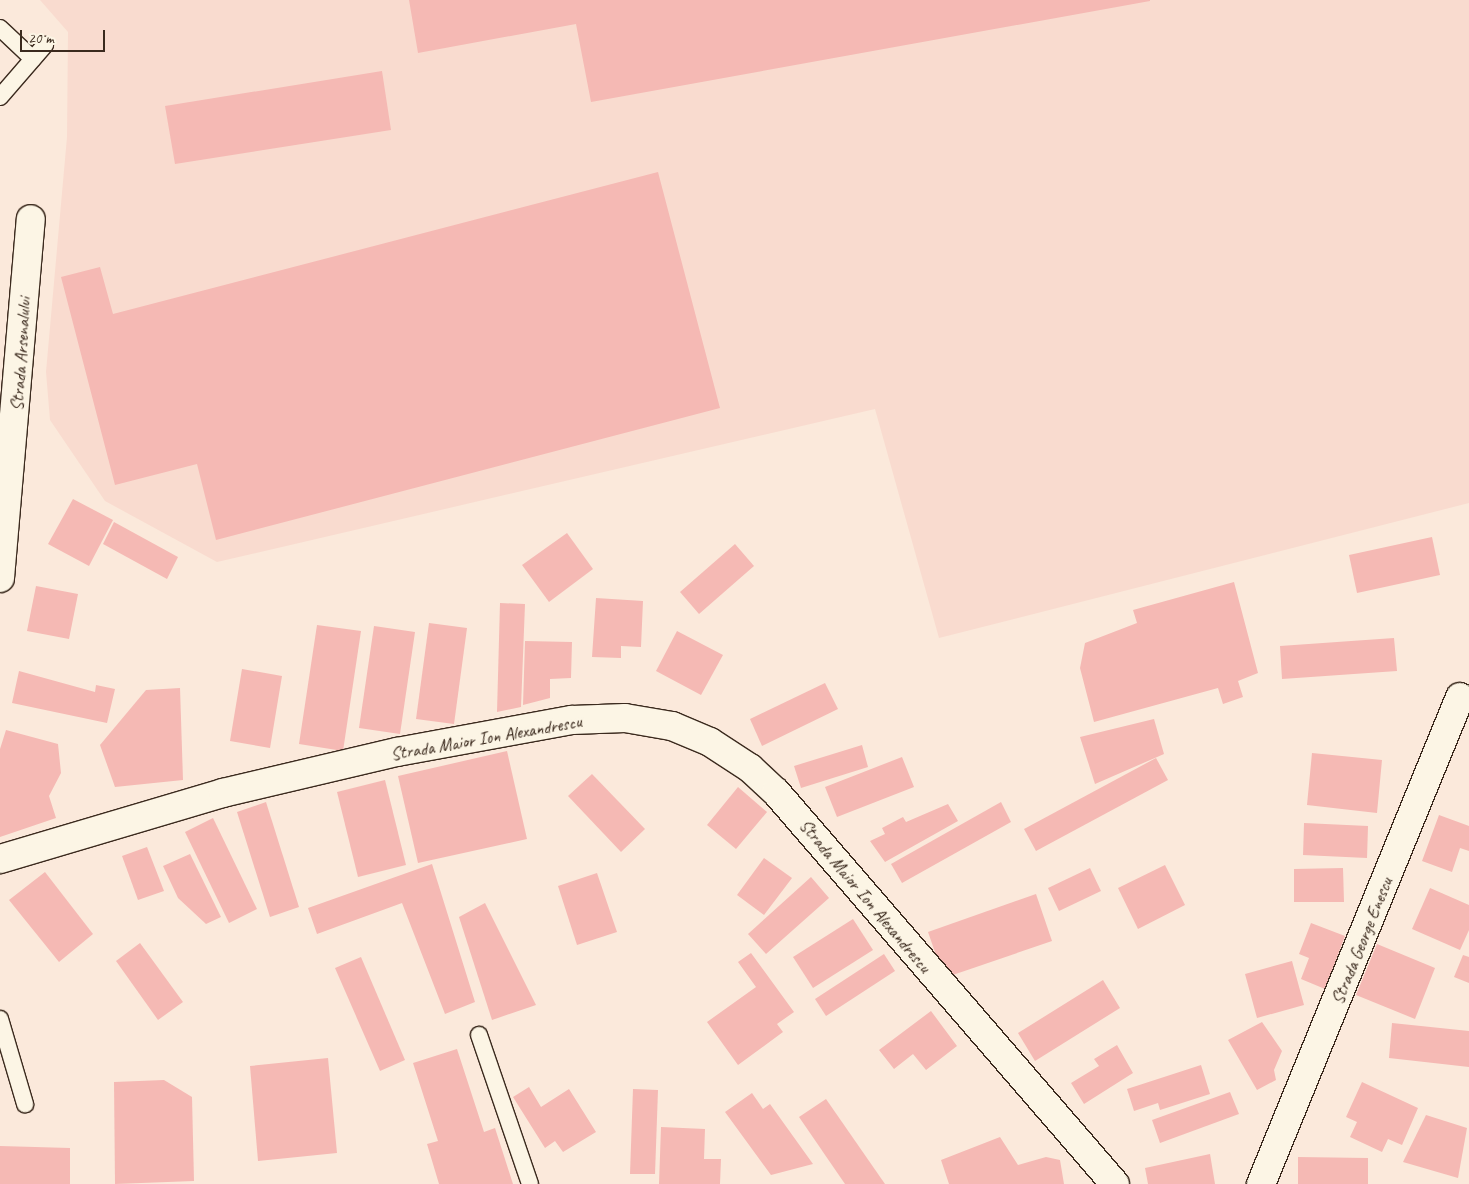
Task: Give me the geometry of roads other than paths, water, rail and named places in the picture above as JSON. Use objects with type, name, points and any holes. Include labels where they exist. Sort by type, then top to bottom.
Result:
[{"type":"street","name":"Strada Arsenalului","points":[[0,578],[31,220]]},
{"type":"street","name":"Strada George Enescu","points":[[1262,1184],[1460,697]]},
{"type":"street","name":"Strada Maior Ion Alexandrescu","points":[[0,859],[223,793],[397,752],[572,720],[625,718],[672,726],[710,742],[750,768],[776,792],[1115,1184]]},
{"type":"lane","points":[[0,28],[33,59]]},
{"type":"lane","points":[[0,97],[45,45]]},
{"type":"lane","points":[[0,1019],[25,1104]]},
{"type":"lane","points":[[480,1035],[530,1184]]}]
